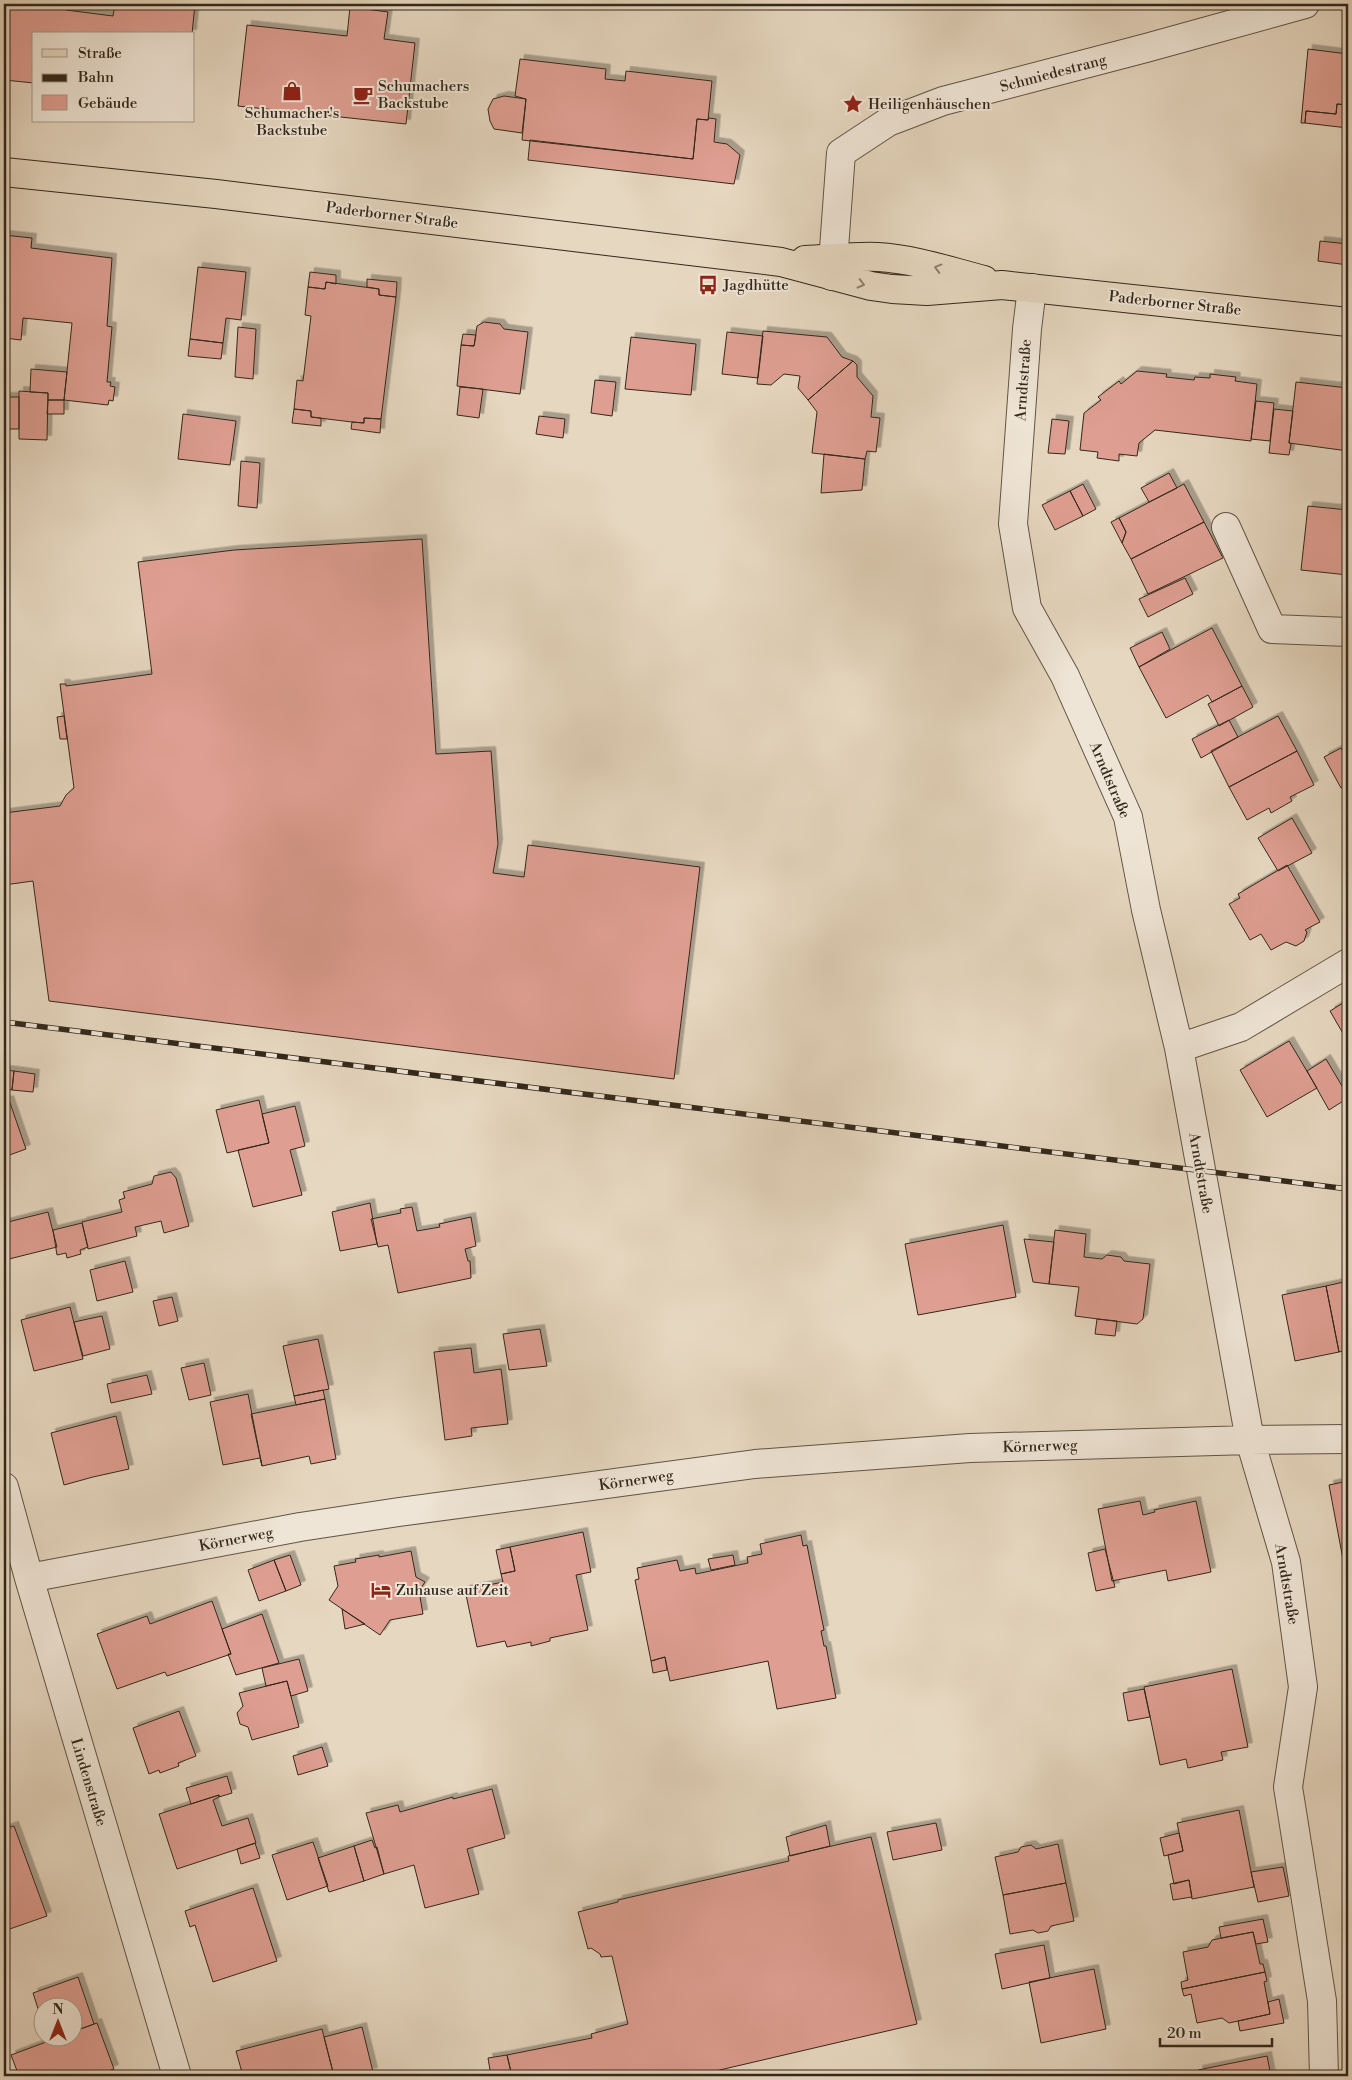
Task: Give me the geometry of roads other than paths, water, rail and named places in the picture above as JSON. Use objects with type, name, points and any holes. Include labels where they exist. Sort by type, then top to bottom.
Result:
[{"type":"main road","name":"Paderborner Straße","points":[[4,172],[236,196],[832,268],[871,286],[927,291],[1002,285],[1348,322]]},
{"type":"street","name":"Schmiedestrang","points":[[832,268],[842,153],[888,122],[943,101],[1305,4]]},
{"type":"street","name":"Arndtstraße","points":[[1032,288],[1027,329],[1013,524],[1028,608],[1065,676],[1128,817],[1146,910],[1179,1048],[1250,1440],[1286,1562],[1303,1687],[1288,1787],[1322,2001],[1324,2076]]},
{"type":"street","points":[[1226,526],[1272,629],[1348,632]]},
{"type":"street","points":[[1179,1048],[1241,1027],[1348,964]]},
{"type":"street","name":"Körnerweg","points":[[29,1578],[300,1527],[381,1514],[755,1464],[970,1448],[1348,1439]]},
{"type":"street","name":"Lindenstraße","points":[[4,1487],[29,1578],[177,2076]]},
{"type":"railway","points":[[4,1022],[1348,1189]]},
{"type":"place","name":"Schumacher's Backstube","points":[[292,91]]},
{"type":"place","name":"Schumachers Backstube","points":[[363,95]]},
{"type":"place","name":"Heiligenhäuschen","points":[[853,104]]},
{"type":"place","name":"Jagdhütte","points":[[708,285]]},
{"type":"place","name":"Zuhause auf Zeit","points":[[381,1590]]}]
